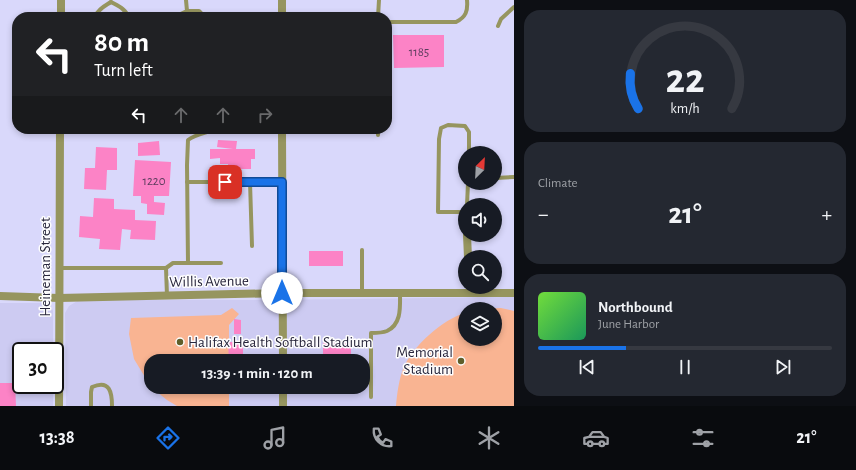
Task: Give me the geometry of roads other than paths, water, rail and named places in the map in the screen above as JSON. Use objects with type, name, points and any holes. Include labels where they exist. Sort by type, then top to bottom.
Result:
[{"type":"street","points":[[61,0],[61,12]]},
{"type":"street","points":[[282,0],[282,12]]},
{"type":"street","name":"Heineman Street","points":[[59,406],[60,134]]},
{"type":"street","points":[[282,134],[283,354]]},
{"type":"street","name":"Willis Avenue","points":[[0,296],[59,298],[458,290]]},
{"type":"street","name":"Willis Avenue","points":[[502,291],[514,292]]},
{"type":"street","points":[[283,394],[283,406]]},
{"type":"lane","points":[[186,0],[186,11],[200,12]]},
{"type":"lane","points":[[378,12],[379,0]]},
{"type":"lane","points":[[392,22],[456,22],[463,19],[467,13],[467,0]]},
{"type":"lane","points":[[98,12],[111,1],[125,12]]},
{"type":"lane","points":[[498,26],[501,19],[514,7]]},
{"type":"lane","points":[[458,212],[438,212],[439,139],[441,128],[448,125],[465,126],[469,132],[469,146]]},
{"type":"lane","points":[[188,263],[188,140],[192,137],[203,134]]},
{"type":"lane","points":[[502,178],[514,177]]},
{"type":"lane","points":[[188,182],[282,182]]},
{"type":"lane","points":[[250,182],[252,246]]},
{"type":"lane","points":[[362,250],[362,293]]},
{"type":"lane","points":[[59,268],[166,268],[173,263],[221,263]]},
{"type":"lane","points":[[166,268],[167,296]]},
{"type":"lane","points":[[371,397],[371,334],[386,332],[393,327],[400,310],[400,292]]},
{"type":"lane","points":[[90,406],[92,387],[102,385],[108,387],[111,391],[112,406]]},
{"type":"place","name":"Halifax Health Softball Stadium","points":[[180,342]]},
{"type":"place","name":"Memorial Stadium","points":[[461,361]]}]
